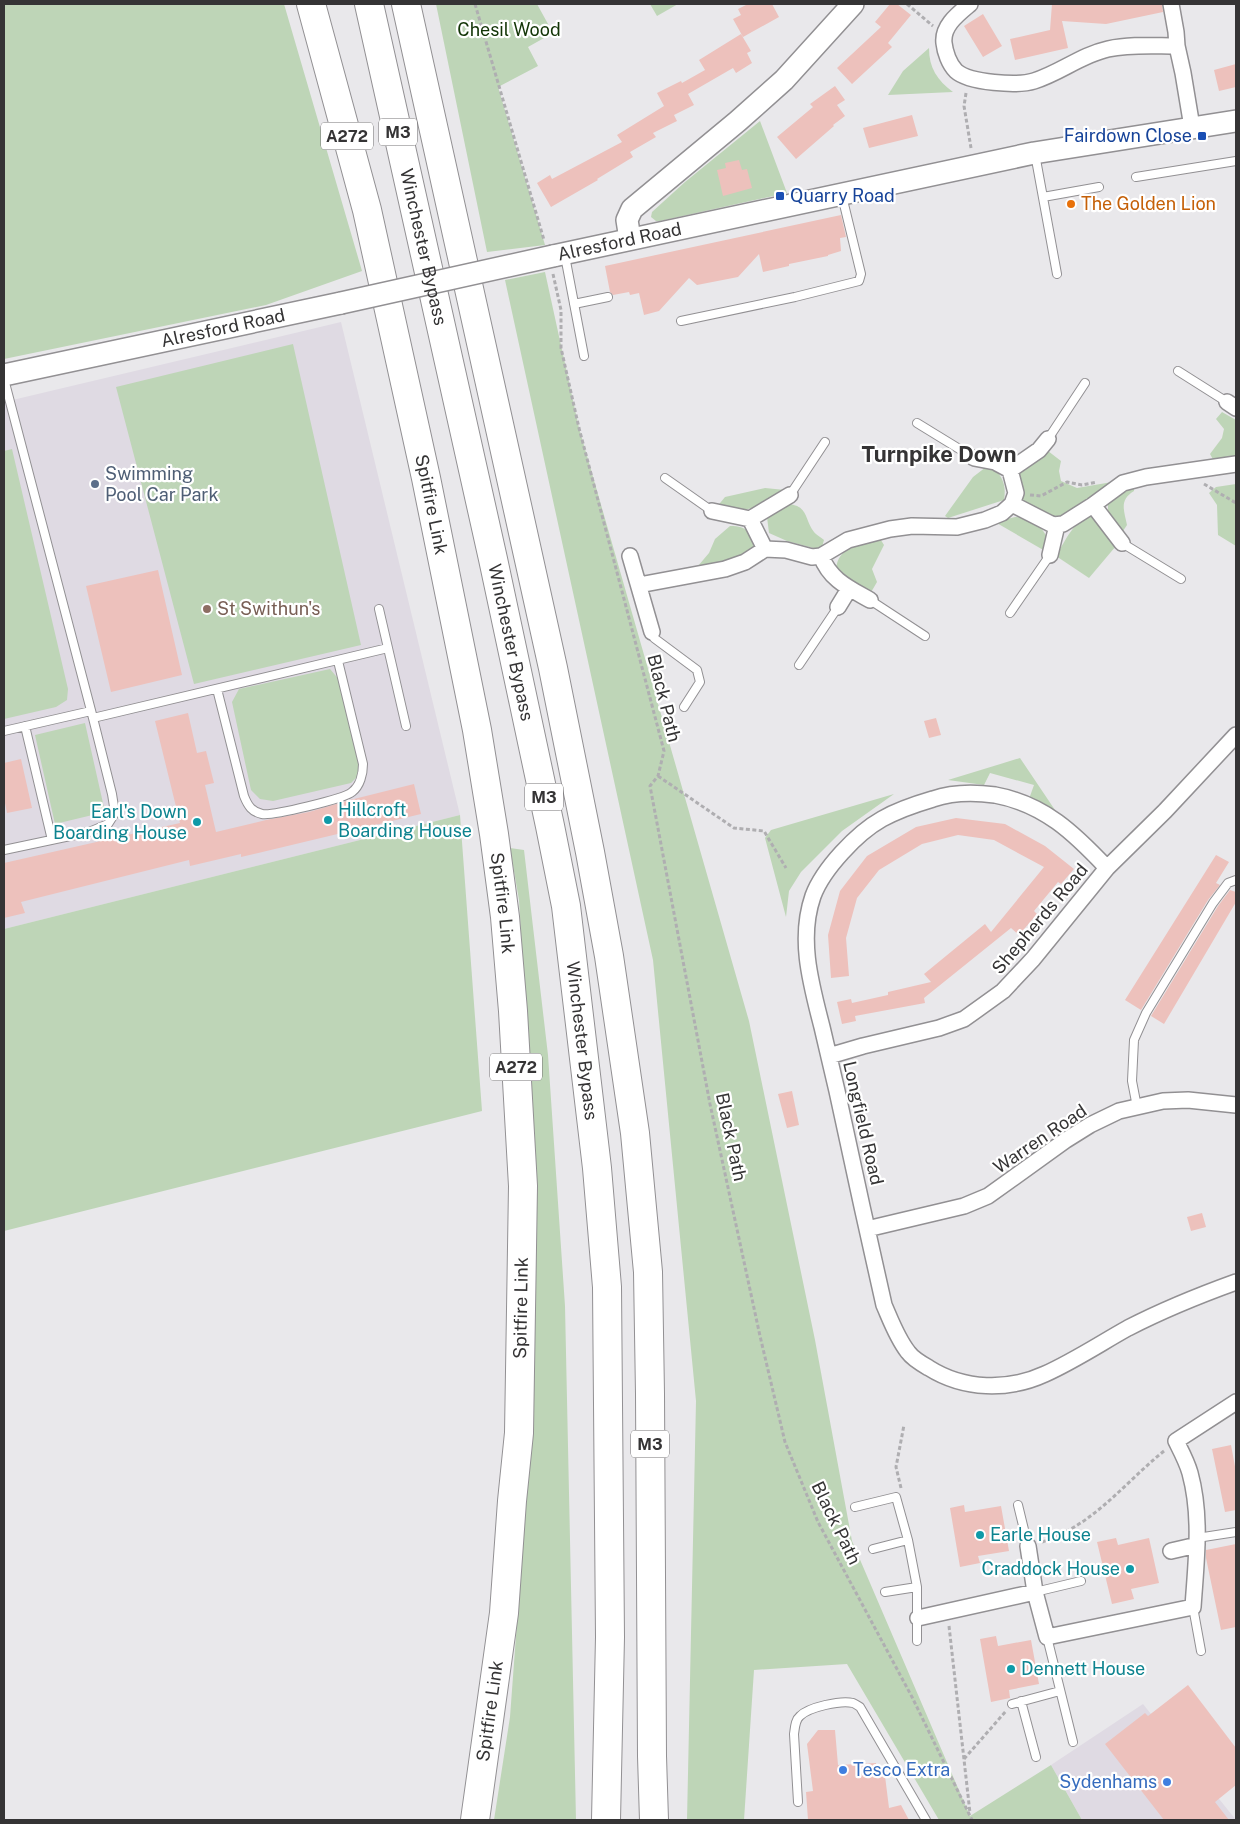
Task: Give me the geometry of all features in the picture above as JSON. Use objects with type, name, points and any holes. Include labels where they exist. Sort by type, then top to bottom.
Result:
[{"type":"highway","name":"Spitfire Link","points":[[311,4],[367,210],[426,478],[477,730],[494,834],[506,926],[523,1186],[519,1433],[504,1613],[474,1820]]},
{"type":"highway","name":"Winchester Bypass","points":[[369,4],[492,559],[566,906],[597,1168],[607,1287],[610,1637],[608,1783]]},
{"type":"highway","name":"Winchester Bypass","points":[[406,4],[553,668],[585,822],[609,956],[635,1133],[648,1281],[652,1756]]},
{"type":"highway","name":"M3","points":[[652,1756],[654,1820]]},
{"type":"highway","name":"M3","points":[[652,1756],[660,1820]]},
{"type":"highway","name":"M3","points":[[606,1820],[608,1783]]},
{"type":"highway","name":"M3","points":[[608,1783],[612,1820]]},
{"type":"main road","points":[[630,239],[628,220],[632,209],[784,80],[853,4]]},
{"type":"main road","name":"Alresford Road","points":[[4,377],[1034,152],[1236,121]]},
{"type":"street","points":[[970,4],[949,24],[943,35],[944,46],[951,65],[956,71],[968,77],[997,82],[1032,82],[1106,49],[1138,46],[1177,46]]},
{"type":"street","points":[[1171,4],[1192,127]]},
{"type":"street","points":[[1010,470],[1039,450],[1048,439]]},
{"type":"street","points":[[974,458],[995,462],[1010,470]]},
{"type":"street","points":[[1014,498],[1053,525],[1057,525],[1063,524],[1093,505],[1123,483],[1146,477],[1236,464]]},
{"type":"street","points":[[639,585],[725,569],[745,562],[766,548],[821,556],[848,540],[868,534],[912,526],[957,526],[985,520],[1002,513],[1014,498],[1010,470]]},
{"type":"street","points":[[712,511],[750,519],[790,494]]},
{"type":"street","points":[[1093,505],[1122,543]]},
{"type":"street","points":[[750,519],[766,548]]},
{"type":"street","points":[[1050,555],[1057,525]]},
{"type":"street","points":[[630,556],[652,632]]},
{"type":"street","points":[[821,556],[825,569],[831,576],[849,589],[870,600]]},
{"type":"street","points":[[838,607],[849,589]]},
{"type":"street","name":"Shepherds Road","points":[[829,1056],[940,1028],[964,1019],[984,1006],[1003,991],[1033,959],[1107,868],[1165,812],[1236,735]]},
{"type":"street","name":"Longfield Road","points":[[1107,868],[1082,842],[1062,825],[1038,809],[1014,799],[983,793],[949,794],[910,806],[881,819],[836,858],[813,895],[807,919],[806,952],[809,973],[884,1305],[896,1334],[909,1354],[936,1373],[975,1385],[997,1386],[1019,1383],[1045,1374],[1130,1327],[1179,1304],[1236,1282]]},
{"type":"street","name":"Warren Road","points":[[867,1228],[964,1206],[988,1196],[1066,1140],[1090,1125],[1119,1111],[1163,1101],[1188,1100],[1236,1104]]},
{"type":"street","points":[[1028,1546],[1035,1592],[1047,1637],[1193,1607],[1198,1525],[1195,1494],[1189,1471],[1176,1441],[1236,1402]]},
{"type":"street","points":[[1171,1551],[1197,1541]]},
{"type":"street","points":[[918,1618],[948,1618],[1035,1592]]},
{"type":"lane","points":[[1034,152],[1057,274]]},
{"type":"lane","points":[[1136,177],[1236,161]]},
{"type":"lane","points":[[1042,197],[1099,187]]},
{"type":"lane","points":[[681,321],[796,297],[859,281],[861,274],[841,194]]},
{"type":"lane","points":[[553,256],[574,304],[584,356]]},
{"type":"lane","points":[[574,304],[608,297]]},
{"type":"lane","points":[[1178,371],[1232,405]]},
{"type":"lane","points":[[4,377],[92,714],[112,794],[115,814],[108,824],[89,832],[4,850]]},
{"type":"lane","points":[[1048,439],[1085,382]]},
{"type":"lane","points":[[917,423],[974,458]]},
{"type":"lane","points":[[790,494],[825,442]]},
{"type":"lane","points":[[665,478],[712,511]]},
{"type":"lane","points":[[1122,543],[1181,579]]},
{"type":"lane","points":[[1010,613],[1050,555]]},
{"type":"lane","points":[[870,600],[925,636]]},
{"type":"lane","points":[[799,664],[838,607]]},
{"type":"lane","points":[[379,609],[406,726]]},
{"type":"lane","points":[[652,632],[654,638],[697,670],[700,682],[684,707]]},
{"type":"lane","points":[[4,731],[217,689],[388,648]]},
{"type":"lane","points":[[217,689],[247,804],[253,811],[267,815],[340,798],[352,792],[363,774],[362,754],[338,661]]},
{"type":"lane","points":[[24,726],[52,840]]},
{"type":"lane","points":[[1137,1106],[1132,1081],[1134,1040],[1146,1013],[1213,903],[1228,883],[1236,880]]},
{"type":"lane","points":[[855,1507],[896,1497],[908,1540],[917,1587],[917,1641]]},
{"type":"lane","points":[[1018,1505],[1028,1546]]},
{"type":"lane","points":[[1197,1541],[1236,1532]]},
{"type":"lane","points":[[873,1549],[908,1540]]},
{"type":"lane","points":[[1035,1592],[1081,1580]]},
{"type":"lane","points":[[885,1592],[917,1587]]},
{"type":"lane","points":[[1193,1607],[1201,1651]]},
{"type":"lane","points":[[1047,1637],[1073,1742]]},
{"type":"lane","points":[[1012,1704],[1060,1691]]},
{"type":"lane","points":[[1021,1701],[1036,1758]]},
{"type":"lane","points":[[798,1802],[795,1723],[799,1716],[808,1711],[833,1704],[854,1703],[860,1707],[926,1820]]},
{"type":"path","name":"Black Path","points":[[475,4],[553,256],[562,310],[561,348],[579,428],[664,751],[658,776],[650,786],[710,1104],[785,1442],[818,1522],[912,1697],[971,1818]]},
{"type":"path","points":[[906,4],[943,35]]},
{"type":"path","points":[[968,77],[964,106],[974,166]]},
{"type":"path","points":[[1184,473],[1236,503]]},
{"type":"path","points":[[1014,498],[1041,496],[1067,482],[1082,485],[1101,481]]},
{"type":"path","points":[[658,776],[734,828],[764,831],[786,868]]},
{"type":"path","points":[[896,1497],[901,1488],[896,1467],[904,1425]]},
{"type":"path","points":[[1028,1546],[1057,1536],[1088,1519],[1106,1505],[1152,1460],[1176,1441]]},
{"type":"path","points":[[948,1618],[971,1818]]},
{"type":"path","points":[[964,1759],[1012,1704]]},
{"type":"shaded area","name":"St Swithun's","points":[[341,322],[460,815],[4,929],[4,402]]},
{"type":"shaded area","points":[[1143,1704],[1236,1820],[1082,1820],[1051,1765]]},
{"type":"green space","points":[[4,4],[284,4],[362,271],[266,305],[4,359]]},
{"type":"green space","name":"Chesil Wood","points":[[436,4],[537,4],[553,33],[528,47],[538,66],[498,87],[545,245],[487,252]]},
{"type":"green space","points":[[650,4],[678,4],[657,16]]},
{"type":"green space","points":[[929,48],[932,68],[942,83],[953,92],[888,95],[903,71]]},
{"type":"green space","points":[[760,121],[787,193],[660,221],[656,221],[651,217],[652,212],[685,182]]},
{"type":"green space","points":[[545,272],[579,428],[749,1021],[815,1340],[852,1541],[970,1816],[1051,1765],[1082,1820],[939,1820],[847,1664],[754,1670],[744,1820],[687,1820],[696,1401],[653,960],[505,280]]},
{"type":"green space","points":[[293,344],[361,645],[194,684],[116,387]]},
{"type":"green space","points":[[1222,412],[1236,420],[1236,458],[1215,463],[1210,454],[1222,438],[1224,429],[1216,419]]},
{"type":"green space","points":[[12,449],[68,689],[67,700],[56,707],[4,719],[4,451]]},
{"type":"green space","points":[[1048,451],[1061,461],[1059,471],[1061,481],[1077,488],[1118,481],[1060,519],[1035,509],[1023,500],[1018,468]]},
{"type":"green space","points":[[986,467],[996,470],[1001,477],[1005,491],[1004,500],[948,518],[945,516],[973,477]]},
{"type":"green space","points":[[1236,484],[1236,546],[1218,535],[1217,505],[1209,493],[1216,487]]},
{"type":"green space","points":[[765,488],[785,490],[760,506],[736,512],[716,508],[725,497]]},
{"type":"green space","points":[[1134,488],[1134,491],[1129,494],[1124,502],[1127,525],[1121,534],[1108,512],[1108,503],[1119,494]]},
{"type":"green space","points":[[788,504],[800,507],[803,510],[814,532],[824,540],[821,550],[787,541],[769,533],[767,517]]},
{"type":"green space","points":[[1093,516],[1116,546],[1089,578],[1056,556],[1076,526],[1086,518]]},
{"type":"green space","points":[[1021,517],[1036,523],[1040,527],[1049,541],[1045,551],[995,522]]},
{"type":"green space","points":[[730,526],[741,527],[748,531],[754,549],[743,559],[698,566],[709,553],[715,539]]},
{"type":"green space","points":[[879,537],[884,545],[872,569],[877,582],[870,594],[837,575],[837,566],[843,553],[849,548]]},
{"type":"green space","points":[[330,669],[341,682],[362,763],[357,777],[351,783],[273,801],[260,799],[251,790],[232,702],[239,689]]},
{"type":"green space","points":[[85,723],[105,812],[55,824],[35,735]]},
{"type":"green space","points":[[1020,758],[1055,810],[1029,799],[1034,785],[990,773],[984,785],[948,780]]},
{"type":"green space","points":[[894,794],[842,831],[801,872],[789,891],[786,917],[765,838],[771,830]]},
{"type":"green space","points":[[460,815],[482,1111],[4,1231],[4,929]]},
{"type":"green space","points":[[510,848],[524,850],[548,1055],[565,1306],[576,1820],[494,1820],[510,1717],[534,1393],[527,1033],[519,900]]},
{"type":"building","points":[[748,4],[772,4],[779,17],[743,37],[733,19],[741,15],[738,9]]},
{"type":"building","points":[[890,4],[897,4],[911,15],[888,43],[892,47],[852,84],[837,68],[881,27],[875,22]]},
{"type":"building","points":[[1052,4],[1162,4],[1163,12],[1106,24],[1062,21],[1068,48],[1015,60],[1010,39],[1050,30]]},
{"type":"building","points":[[983,14],[1002,46],[983,57],[964,26]]},
{"type":"building","points":[[741,34],[751,51],[747,53],[752,63],[736,73],[733,68],[688,94],[694,105],[674,115],[677,121],[653,133],[656,137],[630,152],[633,157],[551,207],[537,183],[550,175],[552,179],[622,142],[617,135],[664,106],[657,93],[681,81],[682,83],[705,70],[699,60]]},
{"type":"building","points":[[1236,64],[1236,87],[1219,91],[1214,70]]},
{"type":"building","points":[[835,86],[845,100],[837,105],[845,116],[796,159],[777,137],[813,107],[810,104]]},
{"type":"building","points":[[912,115],[918,136],[869,148],[863,128]]},
{"type":"building","points":[[739,160],[742,170],[747,169],[752,188],[723,196],[717,170],[726,168],[725,163]]},
{"type":"building","points":[[841,215],[846,237],[840,238],[841,251],[828,256],[789,264],[789,266],[763,272],[759,254],[738,277],[697,285],[689,278],[659,311],[644,315],[639,293],[630,295],[629,292],[613,295],[610,292],[605,266]]},
{"type":"building","points":[[158,570],[182,675],[111,692],[86,586]]},
{"type":"building","points":[[188,713],[197,753],[206,751],[214,783],[205,785],[216,832],[309,812],[414,784],[421,814],[241,857],[241,854],[190,866],[189,860],[21,902],[25,913],[4,918],[4,863],[180,823],[155,721]]},
{"type":"building","points":[[936,718],[941,735],[929,738],[924,721]]},
{"type":"building","points":[[21,759],[32,808],[7,813],[4,798],[4,763]]},
{"type":"building","points":[[956,818],[1005,824],[1045,846],[1074,869],[1061,884],[1058,882],[1034,911],[1037,914],[1019,935],[1011,928],[924,998],[925,1003],[855,1016],[856,1021],[842,1024],[837,1002],[851,999],[852,1003],[888,995],[888,992],[931,982],[924,974],[985,924],[991,932],[1044,867],[994,840],[958,835],[922,844],[879,870],[857,898],[846,938],[849,976],[831,978],[828,935],[840,891],[867,856],[916,827]]},
{"type":"building","points":[[1216,855],[1229,862],[1216,883],[1220,885],[1208,900],[1141,1010],[1125,1000]]},
{"type":"building","points":[[1230,890],[1236,892],[1236,902],[1164,1024],[1151,1016],[1218,906]]},
{"type":"building","points":[[792,1091],[799,1125],[787,1128],[778,1094]]},
{"type":"building","points":[[1202,1213],[1206,1227],[1191,1231],[1187,1217]]},
{"type":"building","points":[[1231,1445],[1236,1472],[1236,1510],[1225,1512],[1212,1449]]},
{"type":"building","name":"Earle House","points":[[964,1505],[965,1512],[1001,1506],[1009,1551],[978,1556],[980,1563],[960,1567],[950,1508]]},
{"type":"building","name":"Craddock House","points":[[1116,1538],[1118,1545],[1149,1538],[1159,1583],[1131,1589],[1134,1599],[1112,1604],[1097,1542]]},
{"type":"building","points":[[1236,1544],[1236,1627],[1221,1630],[1206,1550]]},
{"type":"building","name":"Dennett House","points":[[996,1636],[998,1646],[1031,1640],[1039,1684],[1009,1690],[1010,1698],[991,1702],[980,1639]]},
{"type":"building","points":[[1188,1685],[1236,1748],[1236,1785],[1215,1802],[1229,1820],[1164,1820],[1105,1744],[1145,1713],[1148,1716]]},
{"type":"building","name":"Tesco Extra","points":[[818,1730],[835,1730],[838,1765],[876,1763],[877,1776],[885,1776],[889,1808],[901,1805],[909,1820],[808,1820],[806,1792],[813,1791],[807,1744]]},
{"type":"place","name":"Fairdown Close","points":[[1202,136]]},
{"type":"place","name":"Quarry Road","points":[[780,196]]},
{"type":"place","name":"The Golden Lion","points":[[1071,204]]},
{"type":"place","name":"Swimming Pool Car Park","points":[[95,484]]},
{"type":"place","name":"St Swithun's","points":[[207,609]]},
{"type":"place","name":"Hillcroft Boarding House","points":[[328,820]]},
{"type":"place","name":"Earl's Down Boarding House","points":[[197,822]]},
{"type":"place","name":"Earle House","points":[[980,1535]]},
{"type":"place","name":"Craddock House","points":[[1130,1569]]},
{"type":"place","name":"Dennett House","points":[[1011,1669]]},
{"type":"place","name":"Tesco Extra","points":[[843,1770]]},
{"type":"place","name":"Sydenhams","points":[[1167,1782]]},
{"type":"district","name":"Turnpike Down","points":[[939,454]]}]
